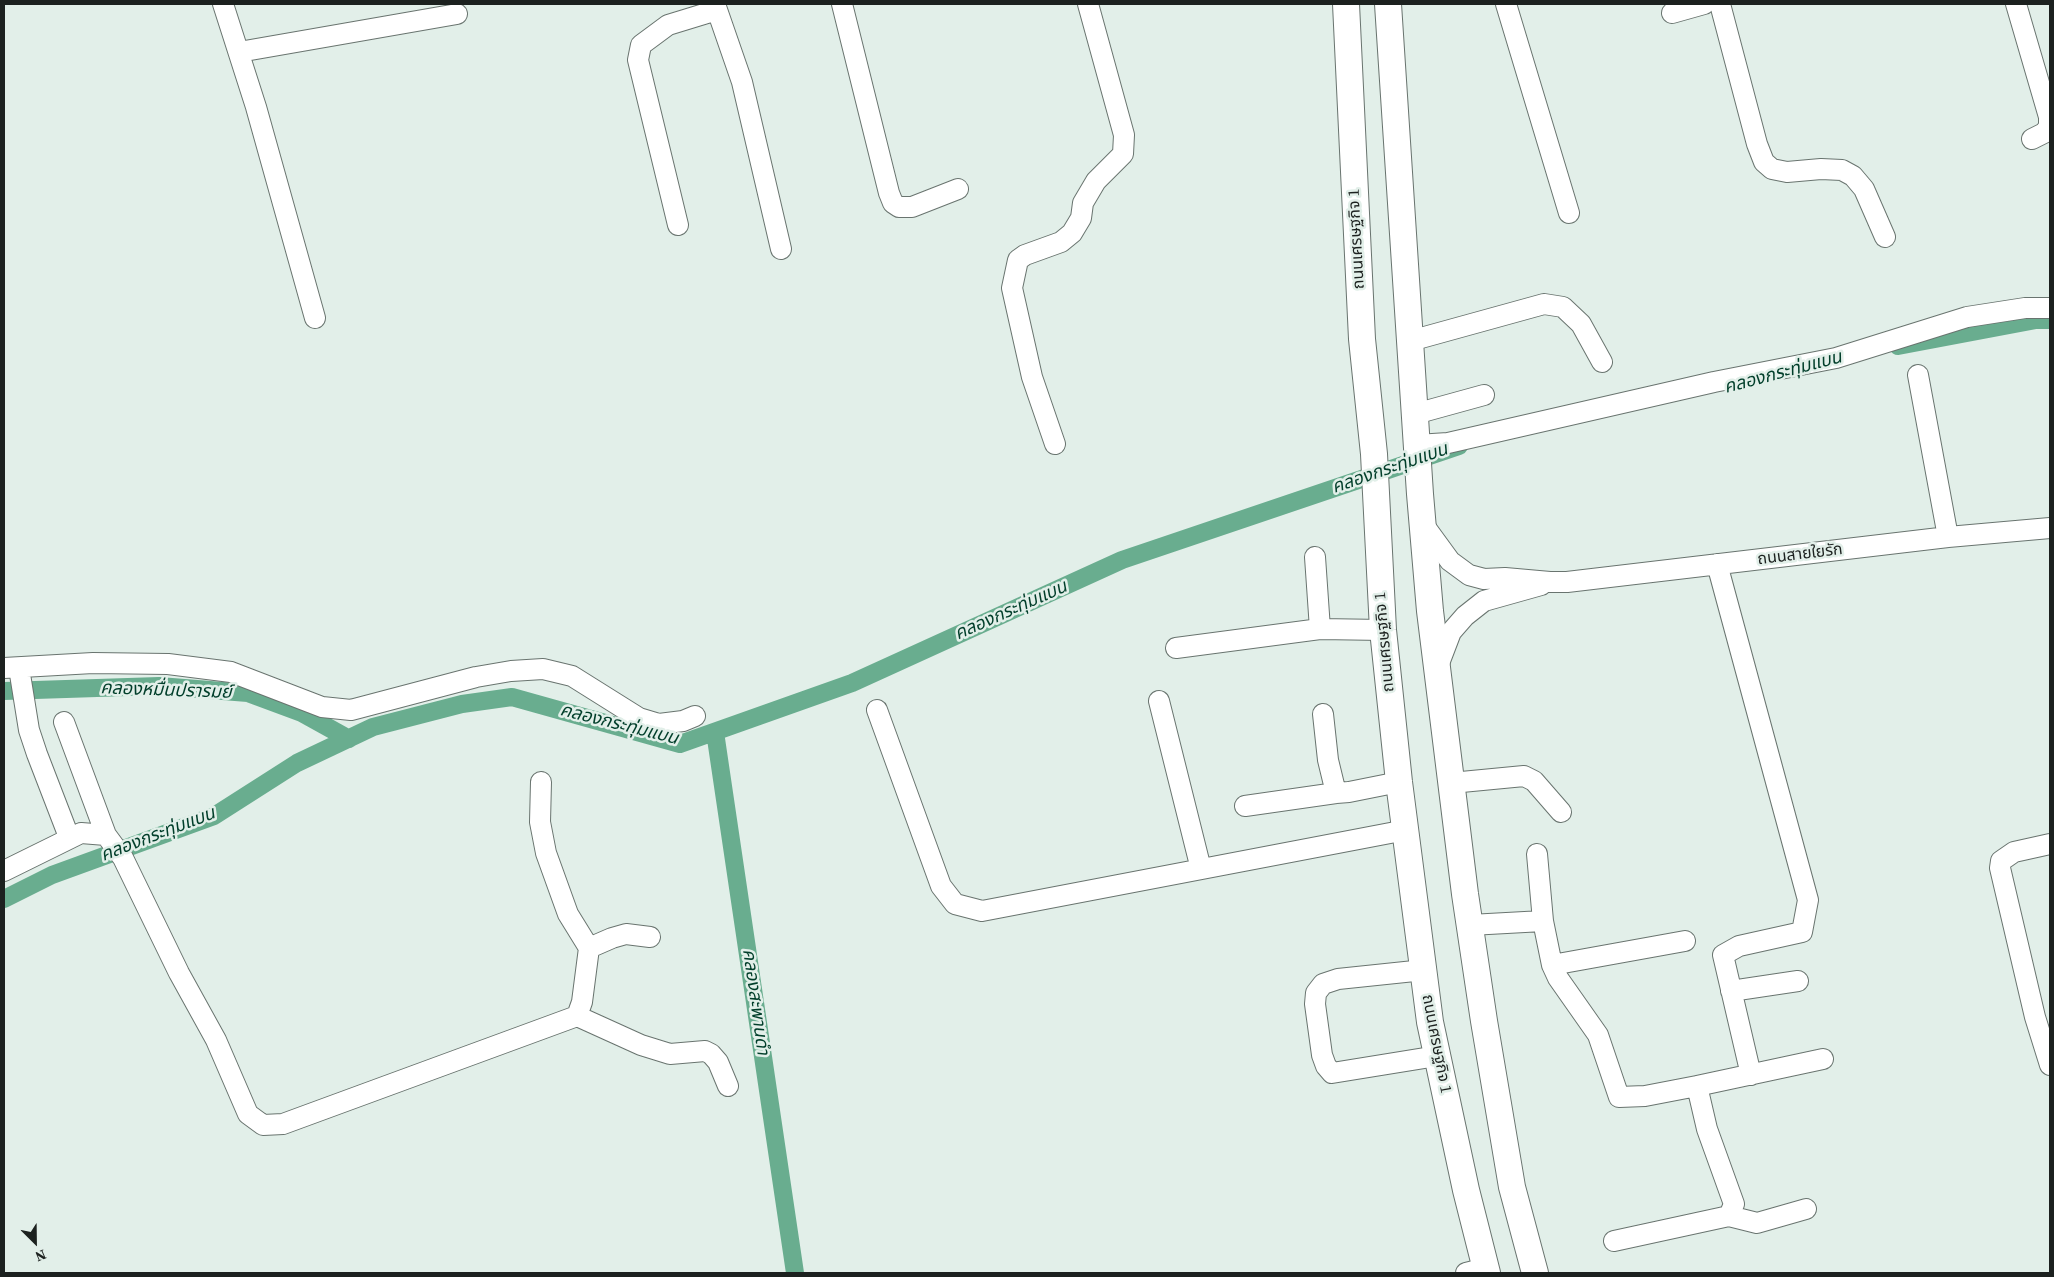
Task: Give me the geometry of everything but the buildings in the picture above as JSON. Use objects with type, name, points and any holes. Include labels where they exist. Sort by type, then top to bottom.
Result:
[{"type":"main road","name":"ถนนเศรษฐกิจ 1","points":[[1346,4],[1362,339],[1374,454],[1383,630],[1399,782],[1430,1022],[1466,1190],[1480,1272]]},
{"type":"main road","points":[[1388,4],[1420,494],[1437,667],[1470,925],[1512,1187],[1535,1273]]},
{"type":"street","points":[[223,4],[239,52],[315,318]]},
{"type":"street","points":[[842,4],[893,203],[899,207],[912,208],[958,189]]},
{"type":"street","points":[[1055,444],[1032,377],[1012,288],[1018,260],[1025,255],[1060,242],[1072,233],[1080,218],[1083,203],[1096,180],[1123,154],[1124,135],[1088,4]]},
{"type":"street","points":[[1506,4],[1569,213]]},
{"type":"street","points":[[1672,13],[1704,4]]},
{"type":"street","points":[[1720,4],[1757,144],[1764,162],[1772,169],[1779,171],[1842,170],[1853,176],[1864,189],[1885,237]]},
{"type":"street","points":[[2016,4],[2049,117],[2049,127],[2032,139]]},
{"type":"street","points":[[678,226],[638,60],[642,45],[668,25],[716,7],[742,82],[781,249]]},
{"type":"street","points":[[239,52],[457,14]]},
{"type":"street","points":[[1410,341],[1544,304],[1562,308],[1581,324],[1602,362]]},
{"type":"street","points":[[1417,448],[1448,443],[1714,382],[1836,358],[1967,317],[2025,308],[2050,308]]},
{"type":"street","points":[[1918,375],[1948,537]]},
{"type":"street","points":[[1415,414],[1484,395]]},
{"type":"street","name":"ถนนสายใยรัก","points":[[1423,524],[1450,561],[1469,575],[1484,578],[1550,582]]},
{"type":"street","name":"ถนนสายใยรัก","points":[[1437,667],[1451,632],[1471,611],[1484,601],[1550,582],[1948,537],[2050,528]]},
{"type":"street","points":[[1315,557],[1320,629]]},
{"type":"street","points":[[1717,564],[1808,900],[1802,932],[1739,946],[1723,956],[1751,1075]]},
{"type":"street","points":[[1176,648],[1320,629],[1383,630]]},
{"type":"street","points":[[69,837],[37,754],[16,678],[93,664],[168,664],[231,672],[322,707],[350,710],[476,677],[511,671],[543,669],[572,676],[639,718],[659,724],[695,716]]},
{"type":"street","points":[[1159,701],[1201,869]]},
{"type":"street","points":[[876,710],[941,886],[955,904],[982,911],[1406,830]]},
{"type":"street","points":[[1323,714],[1328,760],[1336,793]]},
{"type":"street","points":[[64,722],[108,837],[123,858],[179,973],[216,1040],[248,1114],[263,1125],[283,1124],[576,1016],[641,1045],[670,1054],[705,1051],[711,1054],[718,1062],[728,1086]]},
{"type":"street","points":[[1451,783],[1524,776],[1534,782],[1561,812]]},
{"type":"street","points":[[541,782],[540,822],[546,853],[568,914],[589,948],[582,1002],[576,1016]]},
{"type":"street","points":[[1245,806],[1349,792],[1399,782]]},
{"type":"street","points":[[4,871],[81,832],[108,837]]},
{"type":"street","points":[[2050,844],[2014,852],[2001,861],[2000,868],[2035,1017],[2050,1065]]},
{"type":"street","points":[[1537,854],[1543,921],[1552,965],[1558,978],[1598,1035],[1619,1097],[1645,1096],[1823,1059]]},
{"type":"street","points":[[1470,925],[1543,921]]},
{"type":"street","points":[[589,948],[626,934],[650,937]]},
{"type":"street","points":[[1552,965],[1685,941]]},
{"type":"street","points":[[1424,970],[1338,979],[1323,984],[1316,993],[1315,1004],[1322,1054],[1326,1066],[1332,1073],[1438,1056]]},
{"type":"street","points":[[1731,991],[1798,980]]},
{"type":"street","points":[[1697,1086],[1707,1129],[1734,1204],[1729,1216]]},
{"type":"street","points":[[1614,1241],[1729,1216],[1757,1223],[1806,1210]]},
{"type":"waterway","name":"คลองกระทุ่มแบน","points":[[1898,346],[2036,320],[2050,320]]},
{"type":"waterway","name":"คลองกระทุ่มแบน","points":[[4,899],[52,875],[214,816],[297,763],[373,727],[462,704],[512,697],[680,744],[852,683],[1122,560],[1459,446]]},
{"type":"waterway","name":"คลองหมื่นปรารมย์","points":[[4,691],[159,686],[248,693],[302,713],[349,739]]},
{"type":"waterway","name":"คลองสะพานดำ","points":[[715,732],[795,1273]]}]
